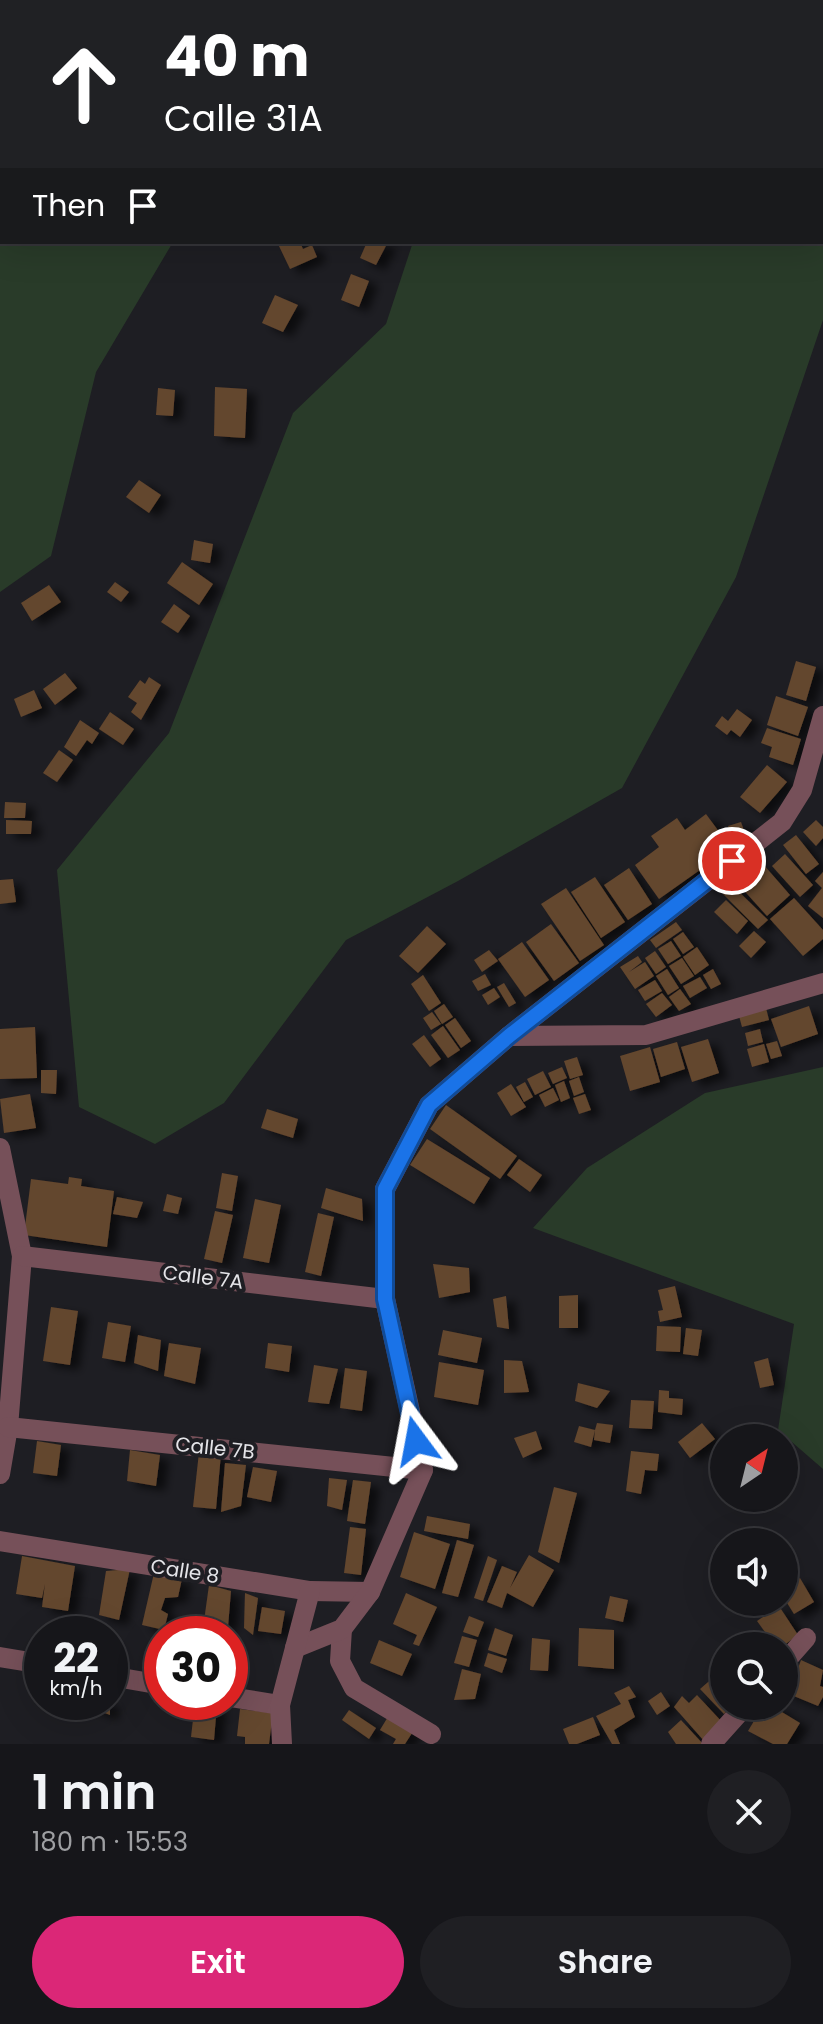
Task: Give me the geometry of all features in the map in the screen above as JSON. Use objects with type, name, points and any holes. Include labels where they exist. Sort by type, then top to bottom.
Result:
[{"type":"street","points":[[295,1648],[342,1629],[370,1592],[423,1470],[385,1299],[385,1189],[429,1105],[509,1036],[782,822],[802,790],[823,716]]},
{"type":"street","points":[[509,1036],[646,1035],[823,983]]},
{"type":"street","points":[[0,1148],[22,1256],[8,1427],[0,1474]]},
{"type":"street","name":"Calle 7A","points":[[22,1256],[385,1299]]},
{"type":"street","name":"Calle 7B","points":[[8,1427],[423,1470]]},
{"type":"street","name":"Calle 8","points":[[0,1541],[310,1591],[370,1592]]},
{"type":"street","points":[[282,1744],[280,1705],[310,1591]]},
{"type":"street","points":[[342,1629],[340,1661],[354,1688],[431,1734]]},
{"type":"street","points":[[798,1647],[806,1638]]},
{"type":"street","points":[[0,1657],[24,1661]]},
{"type":"street","points":[[248,1700],[280,1705]]},
{"type":"street","points":[[711,1744],[732,1720]]},
{"type":"green space","points":[[0,244],[172,244],[96,372],[51,556],[0,592]]},
{"type":"green space","points":[[412,244],[823,244],[823,320],[736,577],[622,788],[346,940],[224,1103],[155,1144],[79,1107],[57,870],[169,733],[293,413],[386,324]]},
{"type":"green space","points":[[823,1067],[823,1469],[798,1447],[798,1424],[779,1424],[794,1324],[533,1228],[587,1168],[705,1093]]},
{"type":"building","points":[[278,244],[301,244],[303,249],[312,245],[317,257],[290,269]]},
{"type":"building","points":[[366,244],[387,244],[376,265],[360,258]]},
{"type":"building","points":[[351,274],[369,281],[359,307],[341,300]]},
{"type":"building","points":[[275,295],[298,305],[283,332],[262,323]]},
{"type":"building","points":[[215,387],[247,389],[245,438],[214,436]]},
{"type":"building","points":[[158,388],[175,390],[173,416],[156,415]]},
{"type":"building","points":[[139,480],[161,495],[149,513],[126,497]]},
{"type":"building","points":[[194,540],[213,544],[210,563],[191,560]]},
{"type":"building","points":[[182,562],[213,584],[199,605],[167,583]]},
{"type":"building","points":[[115,582],[129,592],[121,602],[107,592]]},
{"type":"building","points":[[49,585],[61,602],[32,621],[21,603]]},
{"type":"building","points":[[174,604],[190,616],[178,633],[161,622]]},
{"type":"building","points":[[796,661],[816,667],[806,701],[786,695]]},
{"type":"building","points":[[65,673],[77,688],[55,705],[43,689]]},
{"type":"building","points":[[149,677],[161,685],[141,720],[131,712],[137,703],[128,697],[140,680],[145,684]]},
{"type":"building","points":[[34,690],[42,708],[21,717],[14,699]]},
{"type":"building","points":[[776,696],[808,707],[798,736],[767,725]]},
{"type":"building","points":[[737,709],[752,720],[740,737],[731,730],[727,735],[715,726],[722,716],[728,721]]},
{"type":"building","points":[[110,712],[134,729],[123,745],[99,729]]},
{"type":"building","points":[[80,720],[99,733],[92,744],[87,740],[76,756],[64,747]]},
{"type":"building","points":[[767,728],[801,739],[793,765],[769,757],[772,747],[761,743]]},
{"type":"building","points":[[59,750],[73,760],[57,782],[43,773]]},
{"type":"building","points":[[767,765],[787,782],[760,813],[740,797]]},
{"type":"building","points":[[5,802],[26,803],[25,818],[4,818]]},
{"type":"building","points":[[706,814],[731,848],[659,899],[635,865],[659,847],[651,836],[677,818],[685,830]]},
{"type":"building","points":[[6,820],[32,821],[31,834],[6,834]]},
{"type":"building","points":[[816,820],[823,827],[823,838],[816,846],[803,832]]},
{"type":"building","points":[[741,822],[746,836],[734,840],[728,826]]},
{"type":"building","points":[[796,835],[819,864],[806,874],[783,845]]},
{"type":"building","points":[[785,854],[813,885],[800,897],[772,866]]},
{"type":"building","points":[[763,864],[790,895],[767,916],[739,885]]},
{"type":"building","points":[[629,868],[652,904],[628,920],[604,885]]},
{"type":"building","points":[[823,872],[823,918],[808,906],[822,888],[815,881]]},
{"type":"building","points":[[595,877],[625,922],[601,938],[571,892]]},
{"type":"building","points":[[13,879],[16,902],[0,904],[0,880]]},
{"type":"building","points":[[732,885],[768,920],[758,929],[723,894]]},
{"type":"building","points":[[566,888],[604,945],[580,961],[541,904]]},
{"type":"building","points":[[794,898],[823,930],[823,939],[803,956],[770,919]]},
{"type":"building","points":[[726,900],[748,921],[737,934],[714,912]]},
{"type":"building","points":[[676,922],[682,930],[656,948],[650,940]]},
{"type":"building","points":[[551,924],[579,963],[554,981],[526,942]]},
{"type":"building","points":[[427,926],[446,944],[418,973],[399,956]]},
{"type":"building","points":[[754,931],[766,942],[751,958],[739,946]]},
{"type":"building","points":[[683,932],[694,947],[683,954],[673,939]]},
{"type":"building","points":[[671,941],[681,956],[668,964],[658,949]]},
{"type":"building","points":[[522,942],[549,980],[525,997],[498,959]]},
{"type":"building","points":[[697,947],[709,965],[695,975],[683,957]]},
{"type":"building","points":[[489,950],[498,961],[482,972],[474,960]]},
{"type":"building","points":[[655,951],[666,967],[656,974],[645,958]]},
{"type":"building","points":[[638,956],[642,962],[629,972],[645,962],[654,976],[635,989],[620,967]]},
{"type":"building","points":[[682,958],[694,976],[681,984],[669,966]]},
{"type":"building","points":[[667,969],[679,988],[668,995],[656,976]]},
{"type":"building","points":[[713,969],[721,984],[711,989],[703,975]]},
{"type":"building","points":[[485,974],[491,985],[478,991],[472,981]]},
{"type":"building","points":[[423,975],[441,1003],[429,1011],[411,984]]},
{"type":"building","points":[[700,977],[707,988],[690,998],[683,986]]},
{"type":"building","points":[[655,980],[662,991],[645,1001],[638,990]]},
{"type":"building","points":[[504,983],[516,1003],[509,1007],[497,987]]},
{"type":"building","points":[[494,988],[500,997],[488,1005],[482,995]]},
{"type":"building","points":[[680,989],[691,1004],[679,1011],[669,997]]},
{"type":"building","points":[[662,993],[672,1005],[656,1017],[646,1004]]},
{"type":"building","points":[[444,1004],[453,1017],[442,1024],[434,1011]]},
{"type":"building","points":[[809,1006],[818,1034],[781,1047],[771,1019]]},
{"type":"building","points":[[766,1008],[769,1020],[742,1027],[739,1016]]},
{"type":"building","points":[[432,1012],[441,1024],[431,1030],[423,1018]]},
{"type":"building","points":[[455,1018],[471,1041],[461,1048],[445,1025]]},
{"type":"building","points":[[443,1026],[460,1050],[448,1058],[431,1035]]},
{"type":"building","points":[[35,1027],[37,1078],[0,1079],[0,1029]]},
{"type":"building","points":[[760,1029],[763,1042],[748,1046],[745,1033]]},
{"type":"building","points":[[424,1035],[441,1059],[430,1067],[412,1044]]},
{"type":"building","points":[[708,1039],[719,1073],[692,1082],[681,1047]]},
{"type":"building","points":[[777,1041],[782,1056],[771,1059],[766,1044]]},
{"type":"building","points":[[677,1042],[685,1069],[661,1077],[653,1049]]},
{"type":"building","points":[[764,1044],[769,1062],[752,1067],[747,1049]]},
{"type":"building","points":[[650,1047],[660,1082],[630,1091],[620,1056]]},
{"type":"building","points":[[577,1057],[583,1075],[570,1079],[564,1061]]},
{"type":"building","points":[[562,1067],[567,1078],[553,1084],[548,1073]]},
{"type":"building","points":[[41,1070],[57,1070],[56,1094],[41,1093]]},
{"type":"building","points":[[543,1071],[551,1087],[535,1095],[527,1079]]},
{"type":"building","points":[[579,1077],[584,1092],[574,1096],[569,1081]]},
{"type":"building","points":[[564,1081],[570,1098],[561,1102],[555,1085]]},
{"type":"building","points":[[525,1082],[533,1097],[524,1102],[516,1087]]},
{"type":"building","points":[[511,1084],[526,1107],[511,1116],[497,1093]]},
{"type":"building","points":[[553,1088],[559,1100],[545,1107],[539,1095]]},
{"type":"building","points":[[30,1094],[36,1128],[4,1133],[0,1099]]},
{"type":"building","points":[[585,1094],[591,1110],[579,1114],[573,1098]]},
{"type":"building","points":[[446,1105],[517,1156],[500,1179],[430,1129]]},
{"type":"building","points":[[267,1109],[298,1119],[293,1138],[261,1128]]},
{"type":"building","points":[[427,1139],[490,1178],[474,1204],[410,1165]]},
{"type":"building","points":[[519,1159],[542,1175],[530,1192],[507,1175]]},
{"type":"building","points":[[222,1173],[238,1176],[232,1211],[216,1208]]},
{"type":"building","points":[[69,1177],[82,1179],[81,1186],[114,1191],[107,1247],[24,1235],[31,1179],[68,1184]]},
{"type":"building","points":[[326,1188],[362,1199],[363,1221],[321,1208]]},
{"type":"building","points":[[167,1194],[182,1198],[178,1214],[163,1211]]},
{"type":"building","points":[[117,1197],[143,1202],[137,1218],[113,1214]]},
{"type":"building","points":[[255,1199],[281,1205],[269,1263],[243,1258]]},
{"type":"building","points":[[215,1211],[233,1215],[222,1263],[204,1259]]},
{"type":"building","points":[[318,1213],[334,1217],[321,1276],[305,1272]]},
{"type":"building","points":[[433,1264],[469,1268],[470,1292],[439,1298]]},
{"type":"building","points":[[675,1286],[682,1317],[660,1322],[658,1311],[663,1310],[658,1290]]},
{"type":"building","points":[[578,1295],[578,1328],[559,1328],[559,1296]]},
{"type":"building","points":[[506,1296],[509,1329],[497,1327],[493,1299]]},
{"type":"building","points":[[51,1307],[78,1311],[70,1365],[43,1361]]},
{"type":"building","points":[[108,1322],[131,1326],[125,1362],[102,1358]]},
{"type":"building","points":[[657,1326],[681,1327],[680,1352],[656,1351]]},
{"type":"building","points":[[686,1328],[702,1330],[698,1356],[683,1354]]},
{"type":"building","points":[[443,1330],[482,1338],[477,1363],[438,1355]]},
{"type":"building","points":[[138,1335],[161,1340],[158,1371],[134,1363]]},
{"type":"building","points":[[169,1343],[201,1348],[195,1384],[164,1376]]},
{"type":"building","points":[[268,1343],[292,1346],[289,1372],[265,1368]]},
{"type":"building","points":[[768,1358],[774,1385],[760,1388],[754,1362]]},
{"type":"building","points":[[504,1360],[522,1361],[529,1392],[504,1393]]},
{"type":"building","points":[[439,1362],[484,1370],[478,1405],[434,1397]]},
{"type":"building","points":[[314,1365],[338,1369],[329,1404],[308,1402]]},
{"type":"building","points":[[345,1368],[367,1371],[362,1411],[340,1408]]},
{"type":"building","points":[[578,1383],[610,1391],[597,1408],[575,1401]]},
{"type":"building","points":[[659,1390],[669,1391],[669,1398],[683,1399],[682,1415],[658,1412]]},
{"type":"building","points":[[631,1400],[654,1401],[652,1429],[629,1428]]},
{"type":"building","points":[[597,1423],[613,1425],[610,1443],[594,1440]]},
{"type":"building","points":[[702,1423],[710,1433],[710,1443],[690,1458],[678,1442]]},
{"type":"building","points":[[579,1426],[595,1430],[591,1447],[574,1442]]},
{"type":"building","points":[[536,1431],[542,1449],[523,1458],[514,1438]]},
{"type":"building","points":[[37,1441],[61,1445],[57,1476],[33,1473]]},
{"type":"building","points":[[130,1450],[160,1455],[156,1486],[127,1481]]},
{"type":"building","points":[[631,1451],[659,1454],[657,1471],[645,1470],[641,1494],[626,1491]]},
{"type":"building","points":[[199,1452],[221,1454],[216,1509],[193,1507]]},
{"type":"building","points":[[225,1463],[246,1465],[241,1506],[221,1512]]},
{"type":"building","points":[[253,1467],[277,1471],[271,1502],[247,1497]]},
{"type":"building","points":[[329,1478],[347,1480],[342,1510],[327,1506]]},
{"type":"building","points":[[353,1480],[371,1482],[365,1524],[347,1521]]},
{"type":"building","points":[[554,1487],[577,1493],[559,1563],[538,1552]]},
{"type":"building","points":[[427,1516],[470,1524],[468,1539],[424,1531]]},
{"type":"building","points":[[350,1527],[366,1529],[361,1575],[344,1573]]},
{"type":"building","points":[[414,1532],[450,1544],[435,1589],[400,1577]]},
{"type":"building","points":[[457,1540],[474,1545],[458,1597],[442,1593]]},
{"type":"building","points":[[529,1555],[554,1570],[533,1607],[507,1593],[502,1608],[487,1602],[502,1566],[517,1572],[510,1588]]},
{"type":"building","points":[[22,1556],[75,1566],[68,1611],[42,1607],[45,1584],[42,1598],[16,1594]]},
{"type":"building","points":[[488,1556],[497,1560],[483,1601],[474,1598]]},
{"type":"building","points":[[130,1569],[120,1616],[99,1615],[106,1571]]},
{"type":"building","points":[[154,1573],[182,1579],[178,1597],[165,1598],[161,1610],[168,1616],[144,1616]]},
{"type":"building","points":[[798,1579],[814,1602],[798,1612]]},
{"type":"building","points":[[209,1585],[231,1591],[229,1616],[205,1616]]},
{"type":"building","points":[[245,1593],[258,1598],[253,1635],[248,1631],[248,1616],[244,1616]]},
{"type":"building","points":[[406,1593],[437,1607],[419,1646],[413,1644],[417,1635],[393,1624]]},
{"type":"building","points":[[610,1596],[628,1600],[623,1622],[605,1618]]},
{"type":"building","points":[[262,1607],[285,1611],[281,1634],[258,1631]]},
{"type":"building","points":[[469,1616],[484,1622],[478,1637],[463,1632]]},
{"type":"building","points":[[764,1616],[786,1616],[796,1632],[765,1632],[757,1621]]},
{"type":"building","points":[[495,1628],[513,1635],[506,1656],[488,1650]]},
{"type":"building","points":[[579,1628],[614,1630],[614,1669],[578,1666]]},
{"type":"building","points":[[462,1636],[477,1640],[469,1667],[454,1663]]},
{"type":"building","points":[[532,1638],[550,1640],[548,1671],[530,1670]]},
{"type":"building","points":[[379,1640],[412,1654],[402,1676],[370,1663]]},
{"type":"building","points":[[488,1653],[507,1659],[502,1673],[484,1666]]},
{"type":"building","points":[[801,1660],[823,1670],[820,1686],[823,1687],[823,1697],[818,1706],[798,1698]]},
{"type":"building","points":[[462,1669],[481,1674],[475,1699],[454,1700]]},
{"type":"building","points":[[710,1680],[710,1699],[700,1689]]},
{"type":"building","points":[[629,1686],[636,1697],[628,1700],[635,1717],[614,1730],[620,1744],[612,1744],[596,1716],[621,1704],[614,1693]]},
{"type":"building","points":[[661,1692],[670,1706],[657,1715],[648,1701]]},
{"type":"building","points":[[697,1695],[710,1709],[710,1720],[723,1723],[705,1742],[674,1707],[682,1696],[689,1703]]},
{"type":"building","points":[[248,1710],[273,1713],[269,1744],[245,1744],[245,1737],[237,1736],[239,1720],[248,1720]]},
{"type":"building","points":[[349,1710],[376,1728],[369,1739],[342,1720]]},
{"type":"building","points":[[389,1715],[414,1730],[405,1744],[393,1744],[396,1739],[380,1730]]},
{"type":"building","points":[[593,1717],[600,1735],[569,1744],[563,1729]]},
{"type":"building","points":[[193,1720],[216,1720],[214,1740],[191,1737]]},
{"type":"building","points":[[681,1720],[703,1744],[676,1744],[668,1732]]},
{"type":"building","points":[[755,1720],[795,1720],[800,1723],[787,1744],[773,1744],[748,1731]]},
{"type":"route","points":[[416,1441],[385,1299],[385,1189],[429,1105],[509,1036],[732,861]]}]
